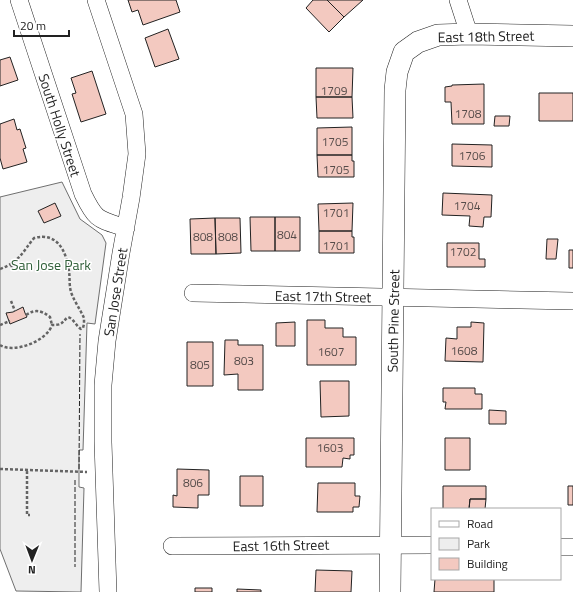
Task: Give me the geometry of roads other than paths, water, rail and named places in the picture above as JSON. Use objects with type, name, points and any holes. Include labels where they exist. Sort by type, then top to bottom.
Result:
[{"type":"street","name":"South Holly Street","points":[[19,0],[83,194],[91,211],[101,220],[126,228]]},
{"type":"street","name":"San Jose Street","points":[[96,0],[134,114],[137,154],[132,198],[107,341],[103,385],[108,592]]},
{"type":"street","points":[[458,0],[469,34]]},
{"type":"street","name":"East 18th Street","points":[[404,52],[418,42],[438,35],[469,34],[573,36]]},
{"type":"street","name":"South Pine Street","points":[[390,592],[395,90],[397,72],[404,52]]},
{"type":"street","name":"East 17th Street","points":[[193,293],[573,301]]},
{"type":"street","name":"East 16th Street","points":[[172,546],[431,545]]},
{"type":"street","points":[[561,547],[573,547]]},
{"type":"park label","name":"San Jose Park","points":[[51,264]]}]
